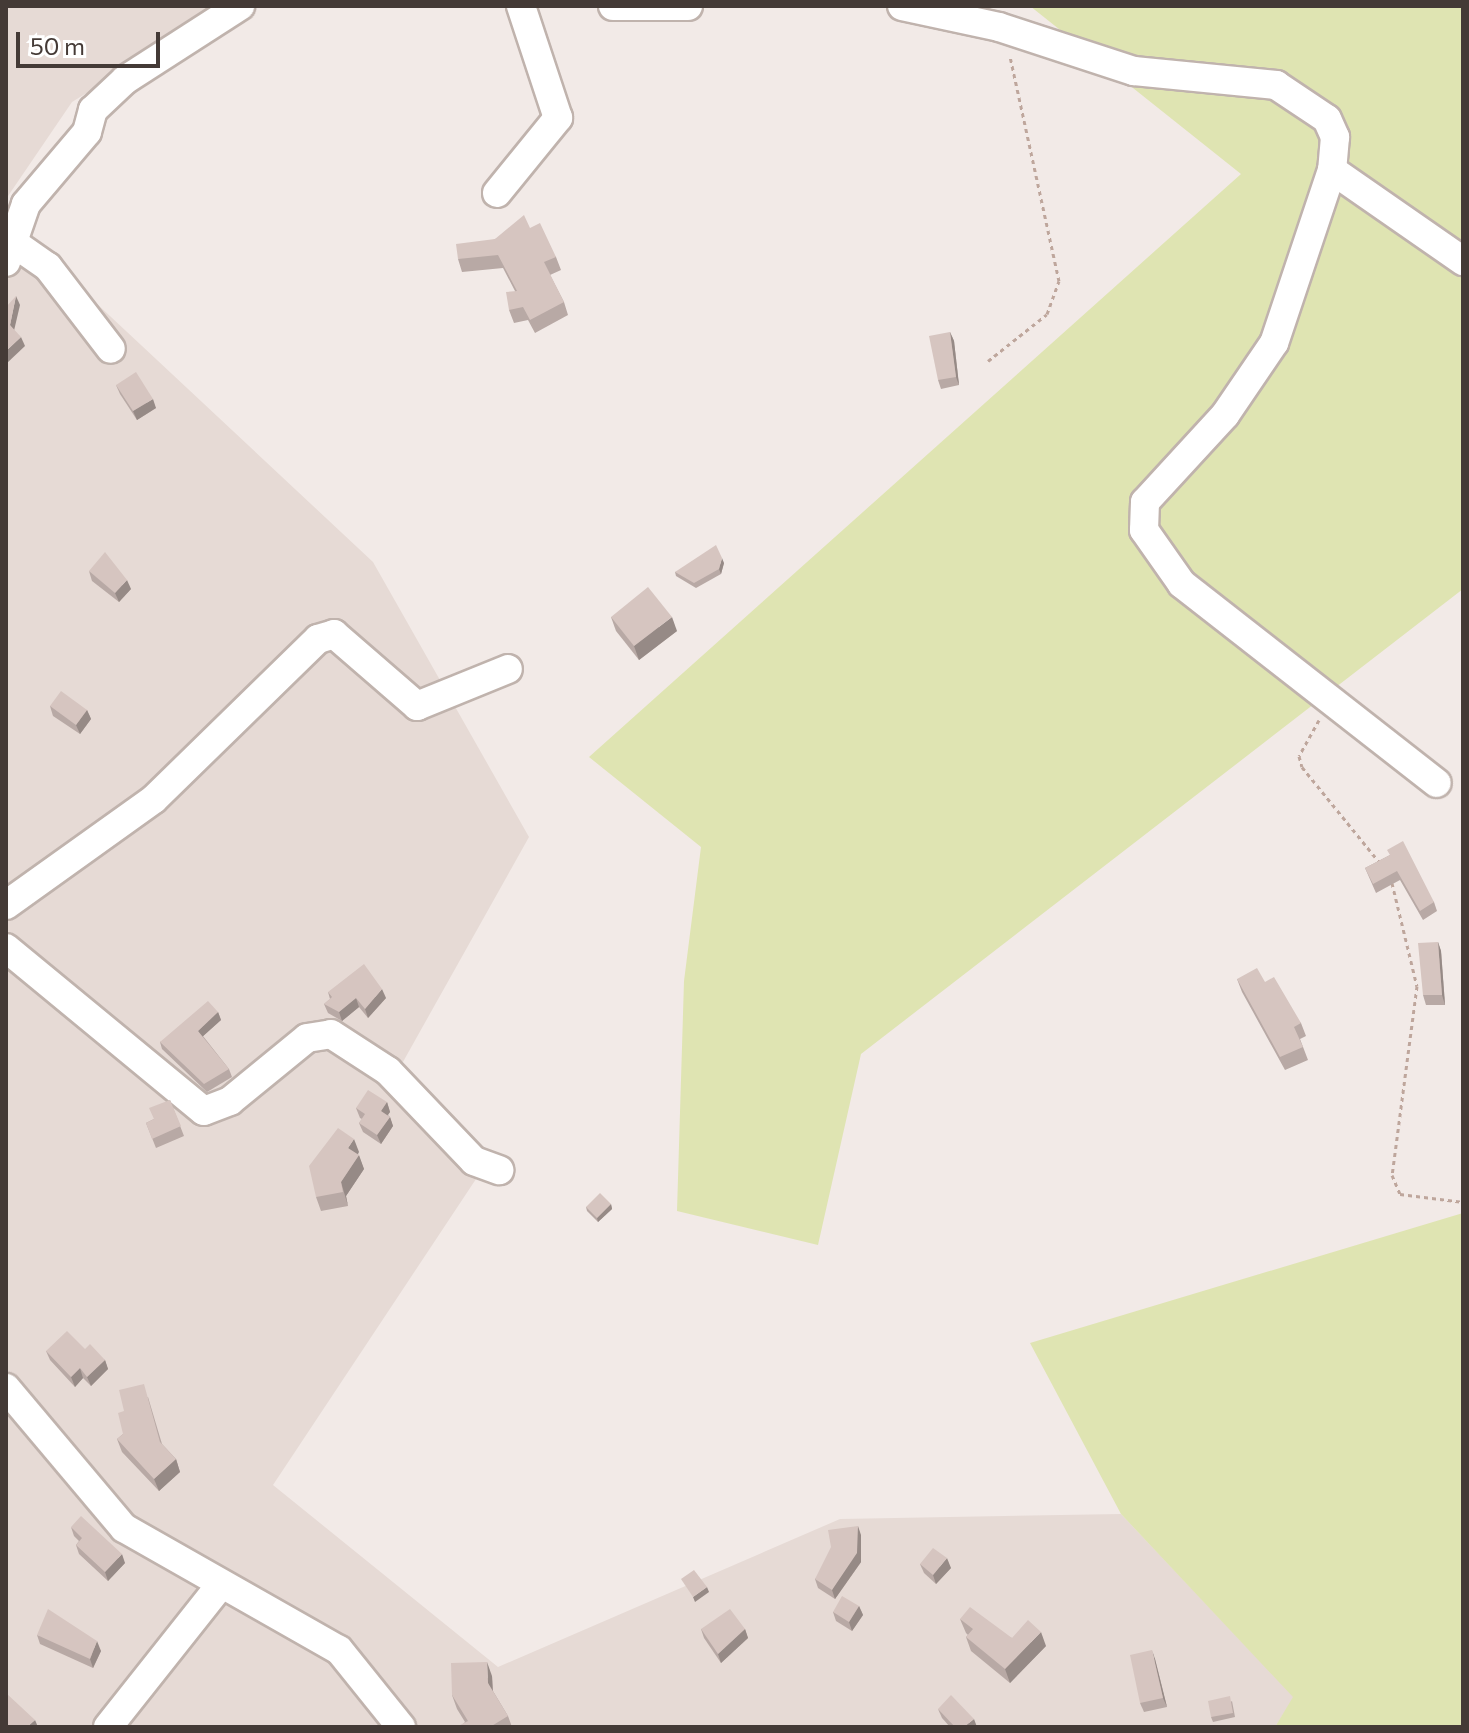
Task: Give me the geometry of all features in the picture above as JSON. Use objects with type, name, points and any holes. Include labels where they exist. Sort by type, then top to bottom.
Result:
[{"type":"street","points":[[111,349],[48,267],[10,253],[26,204],[87,132],[93,110],[125,80],[240,6]]},
{"type":"street","points":[[497,193],[558,118],[521,6]]},
{"type":"street","points":[[613,6],[688,6]]},
{"type":"street","points":[[902,6],[1014,33],[1134,71],[1291,90],[1327,119],[1335,137],[1332,170],[1274,343],[1225,415],[1145,502],[1144,530],[1182,584],[1437,783]]},
{"type":"street","points":[[1332,170],[1463,261]]},
{"type":"street","points":[[6,905],[154,799],[318,639],[334,634],[417,706],[508,669]]},
{"type":"street","points":[[6,948],[204,1111],[230,1101],[307,1038],[331,1034],[388,1071],[474,1161],[499,1170]]},
{"type":"street","points":[[6,1388],[124,1528],[218,1588],[339,1650],[401,1727]]},
{"type":"street","points":[[108,1727],[218,1588]]},
{"type":"path","points":[[988,361],[1022,341],[1047,314],[1059,281],[1019,118],[1009,56],[1014,33]]},
{"type":"path","points":[[1331,699],[1299,756],[1302,767],[1376,856],[1398,894],[1417,986],[1392,1175],[1400,1194],[1463,1202]]},
{"type":"shaded area","points":[[6,6],[228,6],[72,102],[6,199]]},
{"type":"shaded area","points":[[19,231],[373,562],[529,837],[399,1069],[480,1173],[273,1485],[498,1667],[840,1519],[1121,1514],[1294,1697],[1275,1727],[6,1727],[6,247]]},
{"type":"green space","points":[[1030,6],[1463,6],[1463,589],[861,1054],[818,1245],[677,1211],[684,981],[701,847],[589,757],[1241,174]]},
{"type":"green space","points":[[1463,1213],[1463,1727],[1275,1727],[1293,1697],[1121,1514],[1030,1343]]},
{"type":"building","points":[[524,215],[530,228],[540,223],[556,257],[544,262],[564,302],[530,320],[523,307],[509,310],[506,292],[517,291],[498,255],[458,259],[456,244],[495,239]]},
{"type":"building","points":[[16,296],[10,325],[21,337],[6,351],[6,307]]},
{"type":"building","points":[[950,332],[956,377],[938,380],[929,336]]},
{"type":"building","points":[[136,372],[153,399],[133,411],[116,385]]},
{"type":"building","points":[[716,545],[722,558],[719,569],[694,583],[675,572]]},
{"type":"building","points":[[105,552],[127,580],[115,593],[89,571]]},
{"type":"building","points":[[648,587],[672,617],[634,646],[611,617]]},
{"type":"building","points":[[61,691],[87,710],[76,725],[50,706]]},
{"type":"building","points":[[1403,841],[1434,902],[1420,911],[1397,871],[1373,884],[1365,868],[1390,855],[1387,850]]},
{"type":"building","points":[[1438,942],[1442,995],[1423,995],[1418,943]]},
{"type":"building","points":[[364,964],[382,989],[365,1009],[356,998],[339,1012],[324,1004],[332,997],[328,992]]},
{"type":"building","points":[[1257,968],[1265,982],[1274,977],[1301,1023],[1294,1027],[1303,1047],[1280,1057],[1237,979]]},
{"type":"building","points":[[208,1001],[218,1012],[198,1031],[229,1069],[204,1084],[160,1042]]},
{"type":"building","points":[[368,1090],[387,1102],[381,1111],[390,1117],[377,1135],[359,1123],[365,1114],[356,1108]]},
{"type":"building","points":[[170,1100],[181,1126],[152,1139],[146,1123],[154,1119],[149,1108]]},
{"type":"building","points":[[338,1128],[354,1139],[348,1148],[359,1155],[341,1182],[343,1192],[316,1197],[309,1166]]},
{"type":"building","points":[[600,1193],[611,1204],[597,1218],[586,1207]]},
{"type":"building","points":[[67,1331],[85,1349],[90,1344],[105,1360],[87,1377],[80,1368],[71,1377],[46,1351]]},
{"type":"building","points":[[144,1384],[160,1442],[176,1459],[154,1479],[117,1439],[123,1434],[118,1413],[124,1411],[119,1390]]},
{"type":"building","points":[[81,1516],[122,1554],[105,1572],[76,1545],[82,1538],[71,1527]]},
{"type":"building","points":[[858,1526],[857,1553],[832,1590],[815,1579],[831,1547],[828,1530]]},
{"type":"building","points":[[933,1548],[947,1558],[933,1575],[920,1564]]},
{"type":"building","points":[[694,1570],[707,1587],[693,1597],[681,1579]]},
{"type":"building","points":[[842,1596],[859,1606],[849,1622],[833,1612]]},
{"type":"building","points":[[970,1607],[1012,1638],[1028,1620],[1041,1632],[1005,1669],[966,1637],[973,1629],[960,1619]]},
{"type":"building","points":[[48,1609],[97,1641],[90,1659],[37,1635]]},
{"type":"building","points":[[730,1609],[745,1629],[718,1654],[701,1629]]},
{"type":"building","points":[[1152,1650],[1163,1698],[1140,1703],[1130,1655]]},
{"type":"building","points":[[487,1662],[488,1683],[508,1716],[490,1727],[461,1727],[468,1721],[452,1695],[451,1663]]},
{"type":"building","points":[[6,1693],[35,1720],[27,1727],[6,1727]]},
{"type":"building","points":[[951,1695],[974,1719],[964,1727],[955,1727],[938,1709]]},
{"type":"building","points":[[1230,1696],[1233,1713],[1211,1717],[1208,1701]]}]
